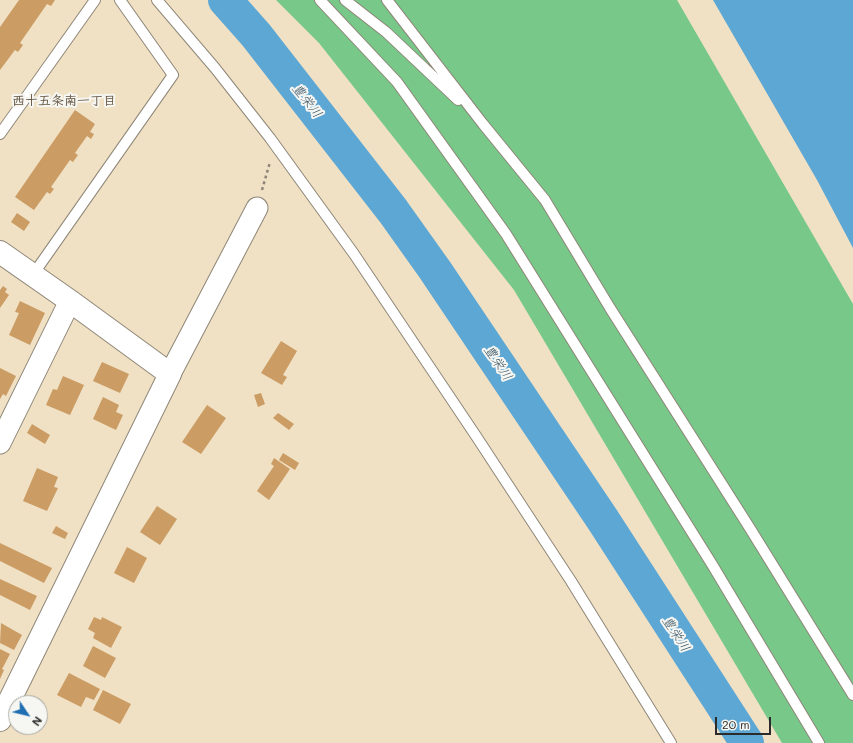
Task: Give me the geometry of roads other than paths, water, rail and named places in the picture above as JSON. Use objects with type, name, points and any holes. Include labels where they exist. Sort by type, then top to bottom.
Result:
[{"type":"street","points":[[0,720],[170,374],[257,208]]},
{"type":"street","points":[[0,252],[170,374]]},
{"type":"street","points":[[0,443],[70,301]]},
{"type":"lane","points":[[0,134],[95,0]]},
{"type":"lane","points":[[37,269],[173,75],[120,0]]},
{"type":"lane","points":[[157,0],[215,68],[274,144],[354,254],[571,581],[671,743]]},
{"type":"lane","points":[[320,0],[397,82],[506,234],[713,566],[819,743]]},
{"type":"lane","points":[[345,0],[386,32],[483,124]]},
{"type":"lane","points":[[387,0],[483,124],[545,200],[610,308],[853,695]]},
{"type":"water","points":[[713,0],[853,0],[853,248],[817,180]]},
{"type":"waterway","name":"豊栄川","points":[[225,0],[256,35],[393,211],[435,270],[603,520],[747,743]]},
{"type":"district","name":"西十五条南一丁目","points":[[64,101]]}]
